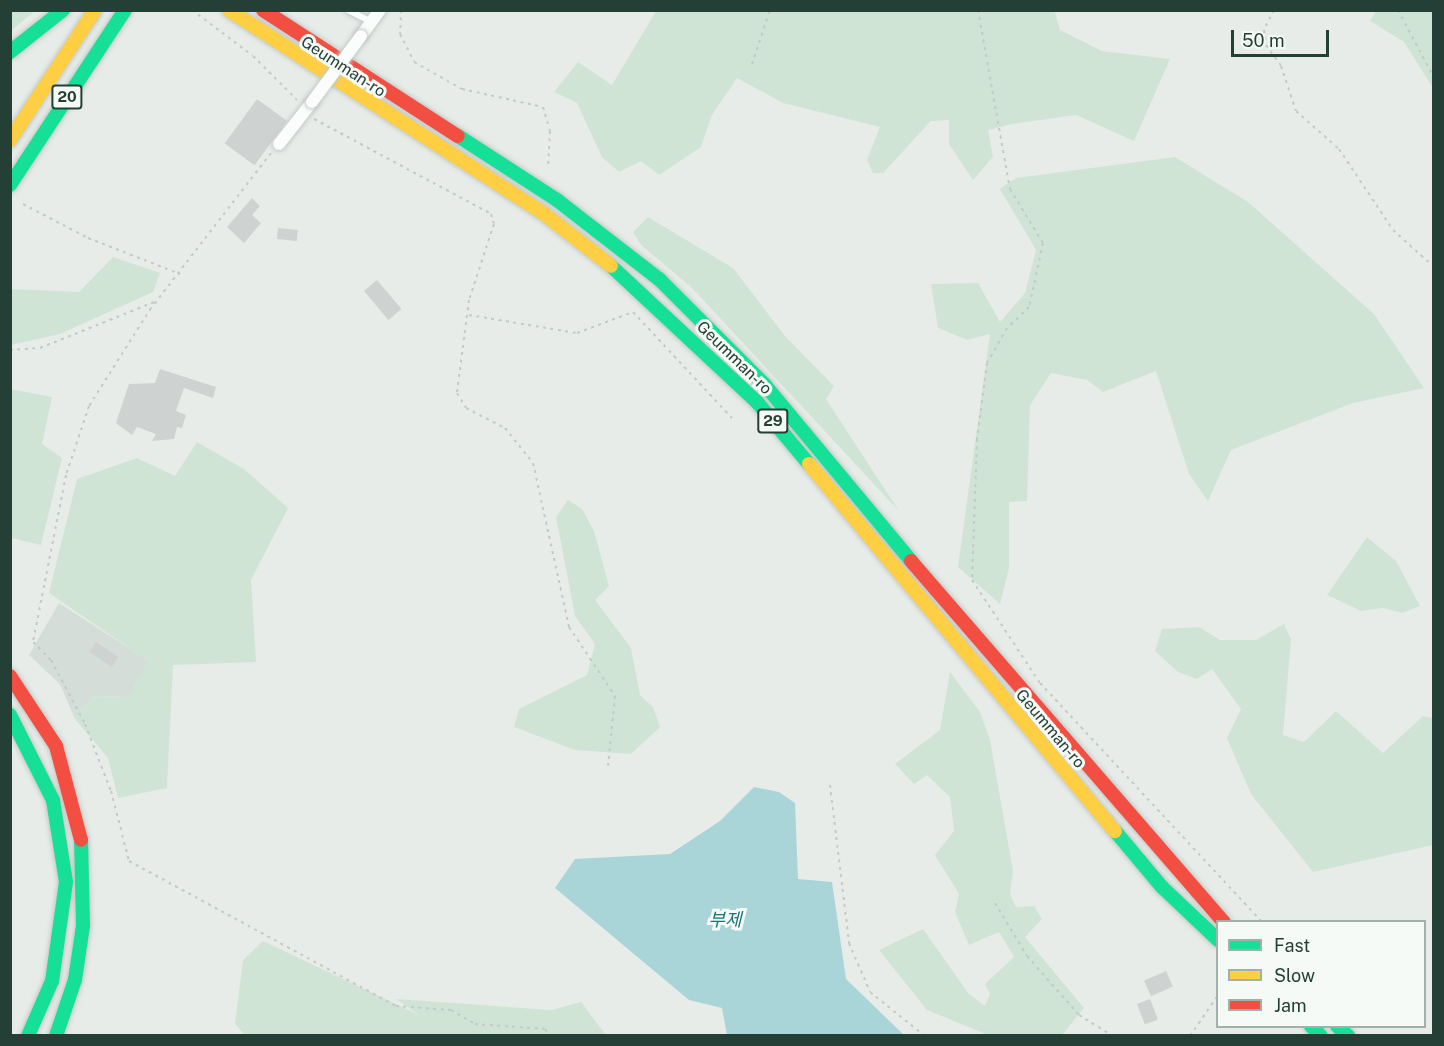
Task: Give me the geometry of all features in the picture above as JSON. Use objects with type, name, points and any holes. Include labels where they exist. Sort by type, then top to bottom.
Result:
[{"type":"highway","points":[[10,52],[63,10]]},
{"type":"highway","name":"20","points":[[10,140],[95,10]]},
{"type":"highway","name":"20","points":[[10,185],[125,10]]},
{"type":"highway","name":"Geumman-ro","points":[[229,10],[543,213],[625,277],[757,402],[1162,887],[1216,938]]},
{"type":"highway","name":"Geumman-ro","points":[[263,10],[557,200],[659,279],[780,403],[1055,733],[1223,920]]},
{"type":"highway","points":[[10,676],[56,746],[81,826],[83,926],[75,980],[56,1035]]},
{"type":"highway","points":[[10,715],[52,800],[66,882],[52,981],[28,1035]]},
{"type":"street","points":[[279,144],[380,10]]},
{"type":"lane","points":[[348,10],[372,22]]},
{"type":"path","points":[[192,10],[253,56],[308,106],[491,214],[494,224],[469,315],[457,393],[466,408],[505,428],[533,464],[569,627],[615,696],[608,766]]},
{"type":"path","points":[[401,10],[400,34],[414,62],[462,89],[543,107],[550,131],[548,166]]},
{"type":"path","points":[[752,64],[770,10]]},
{"type":"path","points":[[978,10],[1010,189],[1043,243],[1029,306],[1007,328],[987,363],[977,439],[972,580],[1040,683],[1261,920]]},
{"type":"path","points":[[1274,10],[1264,30],[1266,45],[1281,66],[1296,111],[1339,149],[1393,230],[1434,267]]},
{"type":"path","points":[[1398,10],[1434,78]]},
{"type":"path","points":[[279,144],[158,301],[89,406],[63,486],[33,642],[51,660],[85,724],[111,791],[129,861],[396,1006],[451,1010],[475,1024],[545,1029],[550,1035]]},
{"type":"path","points":[[23,204],[88,238],[180,274]]},
{"type":"path","points":[[10,350],[40,348],[158,301]]},
{"type":"path","points":[[469,315],[577,333],[633,312],[732,418]]},
{"type":"path","points":[[830,785],[849,943],[870,992],[925,1035]]},
{"type":"path","points":[[995,903],[1027,956],[1079,1015],[1113,1035]]},
{"type":"path","points":[[1190,1035],[1216,998]]},
{"type":"shaded area","points":[[59,603],[149,661],[129,697],[93,696],[75,719],[60,684],[29,655]]},
{"type":"green space","points":[[11,10],[35,10],[35,11],[11,31]]},
{"type":"green space","points":[[656,11],[1055,12],[1060,30],[1102,51],[1170,59],[1134,141],[1076,115],[988,130],[993,157],[973,180],[949,144],[949,120],[931,121],[883,173],[873,173],[867,160],[880,127],[783,103],[737,78],[712,115],[701,147],[659,175],[641,161],[619,172],[602,157],[577,103],[554,92],[578,62],[612,85]]},
{"type":"green space","points":[[1376,11],[1433,11],[1433,88],[1404,42],[1370,21]]},
{"type":"green space","points":[[1175,157],[1248,202],[1374,314],[1424,388],[1353,403],[1231,450],[1208,501],[1189,474],[1156,371],[1103,392],[1087,380],[1051,373],[1030,405],[1027,501],[1009,502],[1009,568],[1000,604],[958,567],[990,334],[967,340],[938,328],[931,284],[978,283],[1000,322],[1025,293],[1036,250],[1000,189],[1016,178]]},
{"type":"green space","points":[[648,217],[733,268],[785,336],[834,386],[826,399],[899,511],[691,287],[641,245],[633,232]]},
{"type":"green space","points":[[113,257],[160,273],[153,292],[60,334],[11,345],[11,289],[79,292]]},
{"type":"green space","points":[[10,389],[52,397],[42,444],[62,458],[41,545],[11,538]]},
{"type":"green space","points":[[197,442],[244,469],[288,508],[251,580],[256,662],[173,665],[167,788],[118,798],[108,758],[75,719],[93,696],[129,697],[148,661],[49,593],[77,479],[137,458],[175,476]]},
{"type":"green space","points":[[568,500],[582,509],[594,531],[609,586],[595,600],[631,648],[640,695],[653,707],[660,727],[631,754],[575,750],[514,727],[519,709],[587,675],[595,644],[575,616],[556,517]]},
{"type":"green space","points":[[1367,537],[1396,561],[1420,606],[1402,613],[1383,608],[1361,611],[1327,595]]},
{"type":"green space","points":[[1284,624],[1291,639],[1283,735],[1304,742],[1336,711],[1383,753],[1423,716],[1433,718],[1433,845],[1313,872],[1251,794],[1227,738],[1241,709],[1212,669],[1197,679],[1178,672],[1155,651],[1162,629],[1199,627],[1220,640],[1256,640]]},
{"type":"green space","points":[[950,672],[980,712],[990,740],[1013,871],[1010,894],[1016,907],[1034,906],[1042,919],[1025,937],[1084,1008],[1062,1035],[988,1035],[927,1010],[879,950],[923,929],[969,994],[985,1006],[990,994],[985,984],[1014,957],[999,932],[969,945],[955,912],[959,894],[935,855],[954,831],[950,797],[927,775],[914,784],[895,764],[940,730]]},
{"type":"green space","points":[[263,941],[419,1015],[396,999],[551,1010],[581,1002],[606,1035],[245,1035],[235,1024],[243,960]]},
{"type":"water","name":"부제","points":[[754,787],[779,792],[795,803],[798,879],[832,882],[846,979],[904,1035],[727,1035],[722,1008],[689,1000],[555,888],[575,859],[670,854],[720,821]]},
{"type":"building","points":[[257,99],[287,121],[255,165],[225,143]]},
{"type":"building","points":[[252,198],[260,206],[252,215],[261,223],[244,243],[227,227]]},
{"type":"building","points":[[278,228],[298,230],[297,241],[277,239]]},
{"type":"building","points":[[377,280],[401,309],[388,320],[364,291]]},
{"type":"building","points":[[160,369],[216,387],[213,398],[184,388],[176,411],[186,415],[182,428],[177,427],[174,439],[152,441],[156,434],[137,427],[132,435],[116,423],[129,384],[155,383]]},
{"type":"building","points":[[96,642],[118,657],[112,667],[89,652]]},
{"type":"building","points":[[1166,971],[1173,987],[1151,996],[1144,981]]},
{"type":"building","points":[[1150,999],[1158,1020],[1145,1025],[1137,1004]]},
{"type":"traffic: fast","points":[[10,52],[63,10]]},
{"type":"traffic: fast","points":[[10,185],[125,10]]},
{"type":"traffic: fast","points":[[458,136],[557,200],[659,279],[765,385],[911,561]]},
{"type":"traffic: fast","points":[[611,266],[757,402],[809,464]]},
{"type":"traffic: fast","points":[[10,715],[53,800],[66,882],[52,981],[28,1036]]},
{"type":"traffic: fast","points":[[1115,831],[1162,887],[1216,938]]},
{"type":"traffic: fast","points":[[56,1036],[75,980],[83,926],[81,840]]},
{"type":"traffic: fast","points":[[1313,1028],[1321,1036]]},
{"type":"traffic: fast","points":[[1339,1028],[1348,1036]]},
{"type":"traffic: slow","points":[[10,140],[95,10]]},
{"type":"traffic: slow","points":[[229,10],[543,213],[611,266]]},
{"type":"traffic: slow","points":[[809,464],[1115,831]]},
{"type":"traffic: jam","points":[[263,10],[458,136]]},
{"type":"traffic: jam","points":[[911,561],[1222,920]]},
{"type":"traffic: jam","points":[[10,676],[56,746],[81,840]]}]
